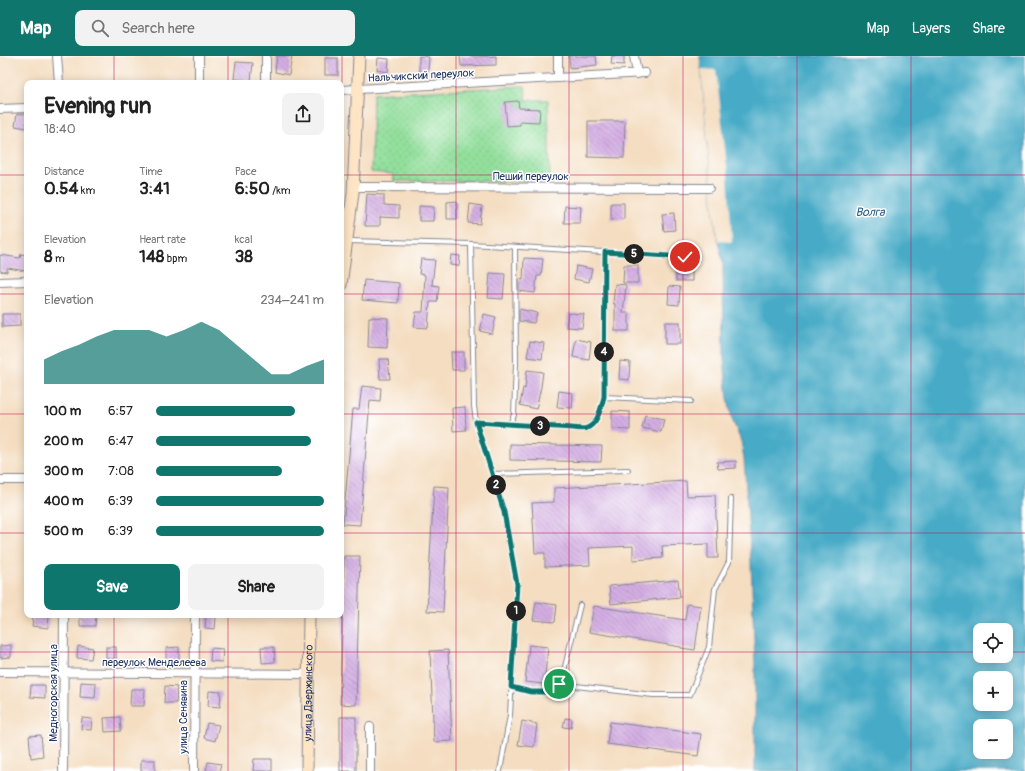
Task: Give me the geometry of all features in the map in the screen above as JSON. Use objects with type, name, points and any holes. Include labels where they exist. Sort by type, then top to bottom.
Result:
[{"type":"main road","points":[[344,259],[353,186],[359,56]]},
{"type":"main road","name":"улица Дзержинского","points":[[307,771],[309,618]]},
{"type":"street","points":[[57,56],[59,80]]},
{"type":"street","points":[[198,80],[199,56]]},
{"type":"street","points":[[266,56],[266,80]]},
{"type":"street","points":[[558,56],[558,78]]},
{"type":"street","name":"Нальчикский переулок","points":[[344,90],[641,74],[634,56]]},
{"type":"street","points":[[0,109],[24,108]]},
{"type":"street","name":"Пеший переулок","points":[[353,186],[709,188]]},
{"type":"street","points":[[0,282],[24,281]]},
{"type":"street","points":[[0,480],[24,480]]},
{"type":"street","name":"Медногорская улица","points":[[63,771],[64,618]]},
{"type":"street","name":"улица Сенявина","points":[[194,618],[194,771]]},
{"type":"street","name":"переулок Менделеева","points":[[0,672],[308,674]]},
{"type":"street","points":[[370,727],[370,771]]},
{"type":"lane","points":[[347,241],[471,244],[685,257]]},
{"type":"lane","points":[[471,244],[474,406],[476,422],[504,512],[517,584],[510,716],[500,771]]},
{"type":"lane","points":[[510,424],[514,415],[516,363],[515,247]]},
{"type":"lane","points":[[476,422],[586,429],[592,425],[596,419],[604,397],[605,252]]},
{"type":"lane","points":[[604,397],[691,401]]},
{"type":"lane","points":[[492,474],[628,470]]},
{"type":"lane","points":[[559,684],[653,695],[690,695],[709,647],[715,590],[729,562],[731,499]]},
{"type":"lane","points":[[511,687],[531,692],[555,692],[562,679],[580,605]]},
{"type":"green space","points":[[525,86],[526,100],[548,100],[550,181],[394,181],[393,174],[371,172],[373,94]]},
{"type":"water","name":"Волга","points":[[700,56],[1025,56],[1025,771],[755,771],[755,664],[751,563],[744,458],[741,441],[732,419],[728,398],[724,359],[723,262],[714,215]]},
{"type":"pier","points":[[701,69],[716,70],[728,176],[732,242],[718,241],[714,215]]},
{"type":"building","points":[[277,56],[292,56],[289,75],[275,72]]},
{"type":"building","points":[[419,56],[429,57],[428,71],[419,71]]},
{"type":"building","points":[[460,56],[496,56],[496,65],[461,66]]},
{"type":"building","points":[[569,56],[596,56],[597,65],[570,68]]},
{"type":"building","points":[[612,56],[624,56],[624,65],[611,64]]},
{"type":"building","points":[[325,58],[338,58],[338,75],[325,75]]},
{"type":"building","points":[[378,58],[389,59],[388,72],[377,70]]},
{"type":"building","points":[[236,62],[253,63],[251,80],[234,79]]},
{"type":"building","points":[[518,101],[519,108],[540,109],[539,122],[520,121],[520,125],[507,126],[505,102]]},
{"type":"building","points":[[17,114],[24,114],[24,128],[15,126]]},
{"type":"building","points":[[588,121],[625,121],[624,158],[588,157]]},
{"type":"building","points":[[367,194],[384,195],[384,205],[399,206],[399,218],[380,217],[380,226],[365,226]]},
{"type":"building","points":[[457,201],[457,219],[447,219],[447,202]]},
{"type":"building","points":[[611,203],[624,203],[624,219],[611,220]]},
{"type":"building","points":[[470,204],[482,206],[480,224],[468,223]]},
{"type":"building","points":[[419,206],[434,207],[433,221],[419,221]]},
{"type":"building","points":[[565,206],[581,207],[580,223],[564,223]]},
{"type":"building","points":[[674,213],[675,230],[664,231],[662,214]]},
{"type":"building","points":[[21,254],[24,254],[24,271],[7,268],[7,272],[0,271],[0,255],[20,258]]},
{"type":"building","points":[[451,255],[460,256],[459,266],[450,265]]},
{"type":"building","points":[[524,258],[543,259],[541,276],[537,276],[535,293],[519,291],[519,279],[523,280]]},
{"type":"building","points":[[421,259],[435,260],[432,285],[439,286],[437,302],[430,302],[428,328],[414,327],[416,312],[423,312],[425,275],[419,274]]},
{"type":"building","points":[[624,265],[638,265],[638,283],[623,283]]},
{"type":"building","points":[[576,266],[592,269],[589,282],[574,279]]},
{"type":"building","points":[[676,267],[692,267],[692,281],[676,281]]},
{"type":"building","points":[[490,273],[505,274],[503,299],[488,298]]},
{"type":"building","points":[[364,280],[399,283],[398,303],[362,300]]},
{"type":"building","points":[[615,284],[626,285],[623,313],[629,313],[629,331],[615,331],[615,304],[613,303]]},
{"type":"building","points":[[669,286],[680,287],[679,305],[668,304]]},
{"type":"building","points":[[519,309],[537,313],[534,323],[519,321]]},
{"type":"building","points":[[568,313],[584,314],[582,328],[566,327]]},
{"type":"building","points":[[2,314],[20,314],[20,326],[2,327]]},
{"type":"building","points":[[484,314],[496,317],[492,334],[480,331]]},
{"type":"building","points":[[369,317],[388,318],[387,348],[368,347]]},
{"type":"building","points":[[665,322],[680,322],[680,344],[665,344]]},
{"type":"building","points":[[576,339],[591,342],[589,360],[573,357]]},
{"type":"building","points":[[530,341],[544,343],[542,359],[527,357]]},
{"type":"building","points":[[451,352],[464,352],[464,370],[452,370]]},
{"type":"building","points":[[379,359],[388,359],[390,379],[380,379]]},
{"type":"building","points":[[620,361],[630,362],[629,380],[619,379]]},
{"type":"building","points":[[527,370],[543,372],[536,409],[520,405],[523,388],[525,389]]},
{"type":"building","points":[[362,386],[381,388],[380,401],[370,400],[360,525],[344,524],[353,409],[359,409]]},
{"type":"building","points":[[559,391],[573,393],[572,408],[557,407]]},
{"type":"building","points":[[465,407],[466,430],[453,431],[452,408]]},
{"type":"building","points":[[612,411],[630,412],[630,430],[612,429]]},
{"type":"building","points":[[645,415],[664,419],[661,432],[642,428]]},
{"type":"building","points":[[510,444],[602,446],[601,462],[510,460]]},
{"type":"building","points":[[736,461],[736,468],[718,469],[717,462]]},
{"type":"building","points":[[686,481],[687,496],[715,495],[718,558],[708,558],[708,544],[662,546],[663,558],[633,560],[633,546],[589,548],[590,565],[545,567],[545,553],[535,553],[532,503],[554,502],[554,488]]},
{"type":"building","points":[[434,486],[449,487],[443,612],[427,611]]},
{"type":"building","points":[[344,556],[360,556],[356,705],[340,704],[342,618],[344,618]]},
{"type":"building","points":[[678,580],[680,597],[611,604],[609,586]]},
{"type":"building","points":[[536,602],[557,605],[555,622],[533,620]]},
{"type":"building","points":[[687,604],[701,606],[695,650],[589,632],[594,606],[685,620]]},
{"type":"building","points":[[33,618],[49,618],[48,628],[32,626]]},
{"type":"building","points":[[80,618],[96,618],[95,626],[80,626]]},
{"type":"building","points":[[206,618],[216,618],[215,629],[205,628]]},
{"type":"building","points":[[11,645],[11,657],[0,658],[0,646]]},
{"type":"building","points":[[529,645],[548,647],[544,684],[525,682]]},
{"type":"building","points":[[78,646],[93,648],[91,659],[77,658]]},
{"type":"building","points":[[106,647],[116,647],[116,659],[106,659]]},
{"type":"building","points":[[179,647],[179,660],[166,660],[166,648]]},
{"type":"building","points":[[261,647],[274,647],[275,662],[262,663]]},
{"type":"building","points":[[211,648],[223,649],[222,662],[210,661]]},
{"type":"building","points":[[448,650],[452,741],[434,742],[430,651]]},
{"type":"building","points":[[81,682],[96,683],[95,698],[80,697]]},
{"type":"building","points":[[31,685],[45,685],[45,698],[30,697]]},
{"type":"building","points":[[165,686],[177,687],[176,703],[164,703]]},
{"type":"building","points":[[131,689],[145,689],[144,706],[130,706]]},
{"type":"building","points":[[209,691],[221,692],[220,707],[208,706]]},
{"type":"building","points":[[120,717],[121,731],[105,732],[104,718]]},
{"type":"building","points":[[340,717],[356,717],[356,771],[340,771]]},
{"type":"building","points":[[82,718],[92,719],[91,730],[81,729]]},
{"type":"building","points":[[565,718],[572,719],[571,728],[563,727]]},
{"type":"building","points":[[522,721],[537,724],[534,747],[518,745]]},
{"type":"building","points":[[610,722],[701,734],[698,756],[607,744]]},
{"type":"building","points":[[207,723],[219,725],[215,741],[204,738]]},
{"type":"building","points":[[41,735],[43,756],[31,758],[29,736]]},
{"type":"building","points":[[254,759],[272,759],[272,771],[253,771]]},
{"type":"building","points":[[141,760],[155,760],[155,771],[141,771]]},
{"type":"building","points":[[208,762],[221,764],[219,771],[206,771]]},
{"type":"route","points":[[559,684],[555,692],[531,692],[511,687],[517,584],[504,512],[476,422],[586,429],[592,425],[596,419],[604,397],[605,252],[685,257]]}]
